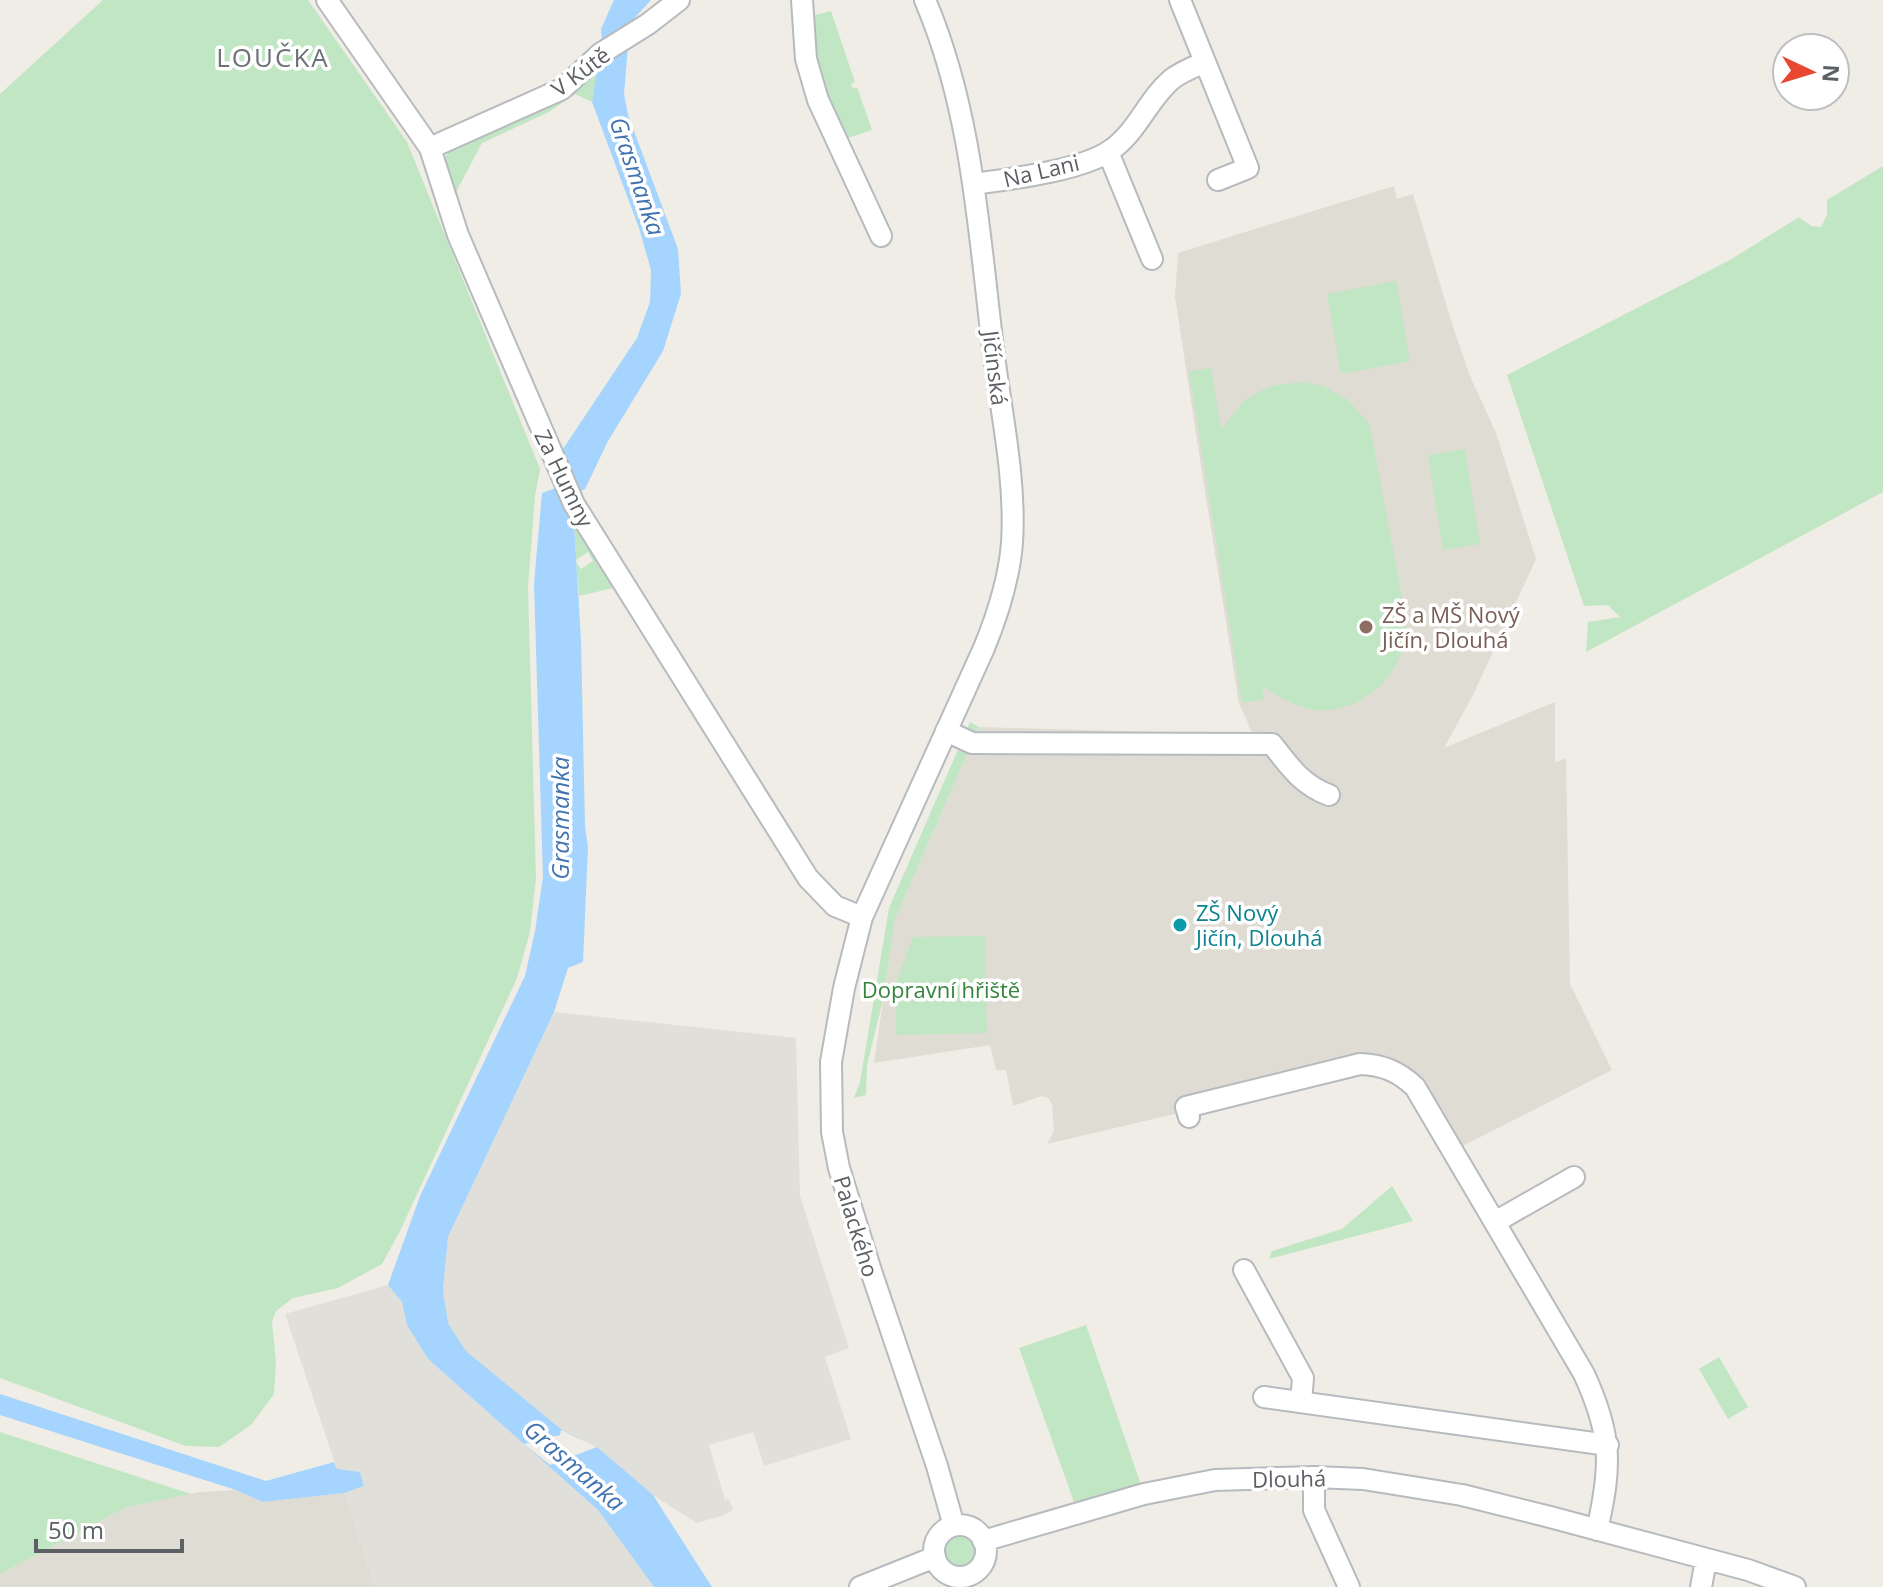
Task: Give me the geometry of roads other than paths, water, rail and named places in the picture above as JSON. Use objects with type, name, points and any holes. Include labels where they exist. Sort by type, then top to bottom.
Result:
[{"type":"street","name":"Za Humny","points":[[327,0],[430,148],[458,235],[574,504],[808,878],[835,906],[862,917]]},
{"type":"street","name":"V Kútě","points":[[430,148],[484,121],[562,89],[600,54],[679,0]]},
{"type":"street","points":[[802,0],[806,59],[818,100],[881,236]]},
{"type":"street","name":"Jičínská","points":[[862,917],[997,615],[1009,563],[1012,529],[1008,470],[973,184],[956,97],[925,0]]},
{"type":"street","points":[[1180,0],[1248,168],[1218,180]]},
{"type":"street","name":"Na Lani","points":[[973,184],[1062,168],[1108,152],[1138,123],[1159,92],[1174,77],[1205,62]]},
{"type":"street","name":"Na Lani","points":[[1108,152],[1152,259]]},
{"type":"street","points":[[946,731],[972,743],[1272,744],[1298,777],[1329,795]]},
{"type":"street","name":"Palackého","points":[[862,917],[835,1037],[830,1097],[832,1132],[849,1203],[954,1526]]},
{"type":"street","points":[[1189,1117],[1186,1107],[1360,1064],[1388,1068],[1415,1087],[1584,1374],[1600,1408],[1608,1445],[1604,1498],[1597,1530]]},
{"type":"street","points":[[1495,1222],[1574,1177]]},
{"type":"street","points":[[1244,1270],[1303,1378],[1301,1402]]},
{"type":"street","points":[[1264,1397],[1608,1445]]},
{"type":"street","points":[[1314,1477],[1314,1510],[1349,1587]]},
{"type":"street","name":"Dlouhá","points":[[983,1541],[1144,1494],[1215,1480],[1363,1479],[1462,1495],[1795,1587]]},
{"type":"street","points":[[954,1526],[973,1529],[983,1541],[984,1560],[974,1581],[951,1576],[939,1567],[934,1547],[938,1538],[954,1526]]},
{"type":"street","points":[[860,1587],[935,1557]]},
{"type":"street","points":[[1701,1587],[1706,1560]]},
{"type":"water","name":"Grasmanka","points":[[614,0],[651,0],[630,23],[624,94],[628,115],[678,249],[681,294],[663,351],[608,441],[569,516],[574,525],[581,640],[588,847],[583,962],[568,968],[554,1012],[448,1237],[443,1290],[448,1323],[466,1351],[562,1430],[597,1447],[653,1495],[712,1587],[654,1587],[598,1510],[428,1359],[407,1325],[402,1302],[388,1285],[420,1196],[525,976],[535,931],[543,877],[534,584],[542,493],[556,488],[565,464],[563,449],[637,338],[650,302],[651,270],[639,228],[592,102],[601,29]]},
{"type":"water","points":[[0,1394],[266,1481],[334,1462],[337,1469],[360,1472],[364,1486],[344,1493],[263,1502],[236,1490],[0,1415]]},
{"type":"place","name":"ZŠ a MŠ Nový Jičín, Dlouhá","points":[[1366,627]]},
{"type":"place","name":"ZŠ Nový Jičín, Dlouhá","points":[[1180,925]]},
{"type":"district","name":"LOUČKA","points":[[273,57]]},
{"type":"park label","name":"Dopravní hřiště","points":[[941,989]]}]
